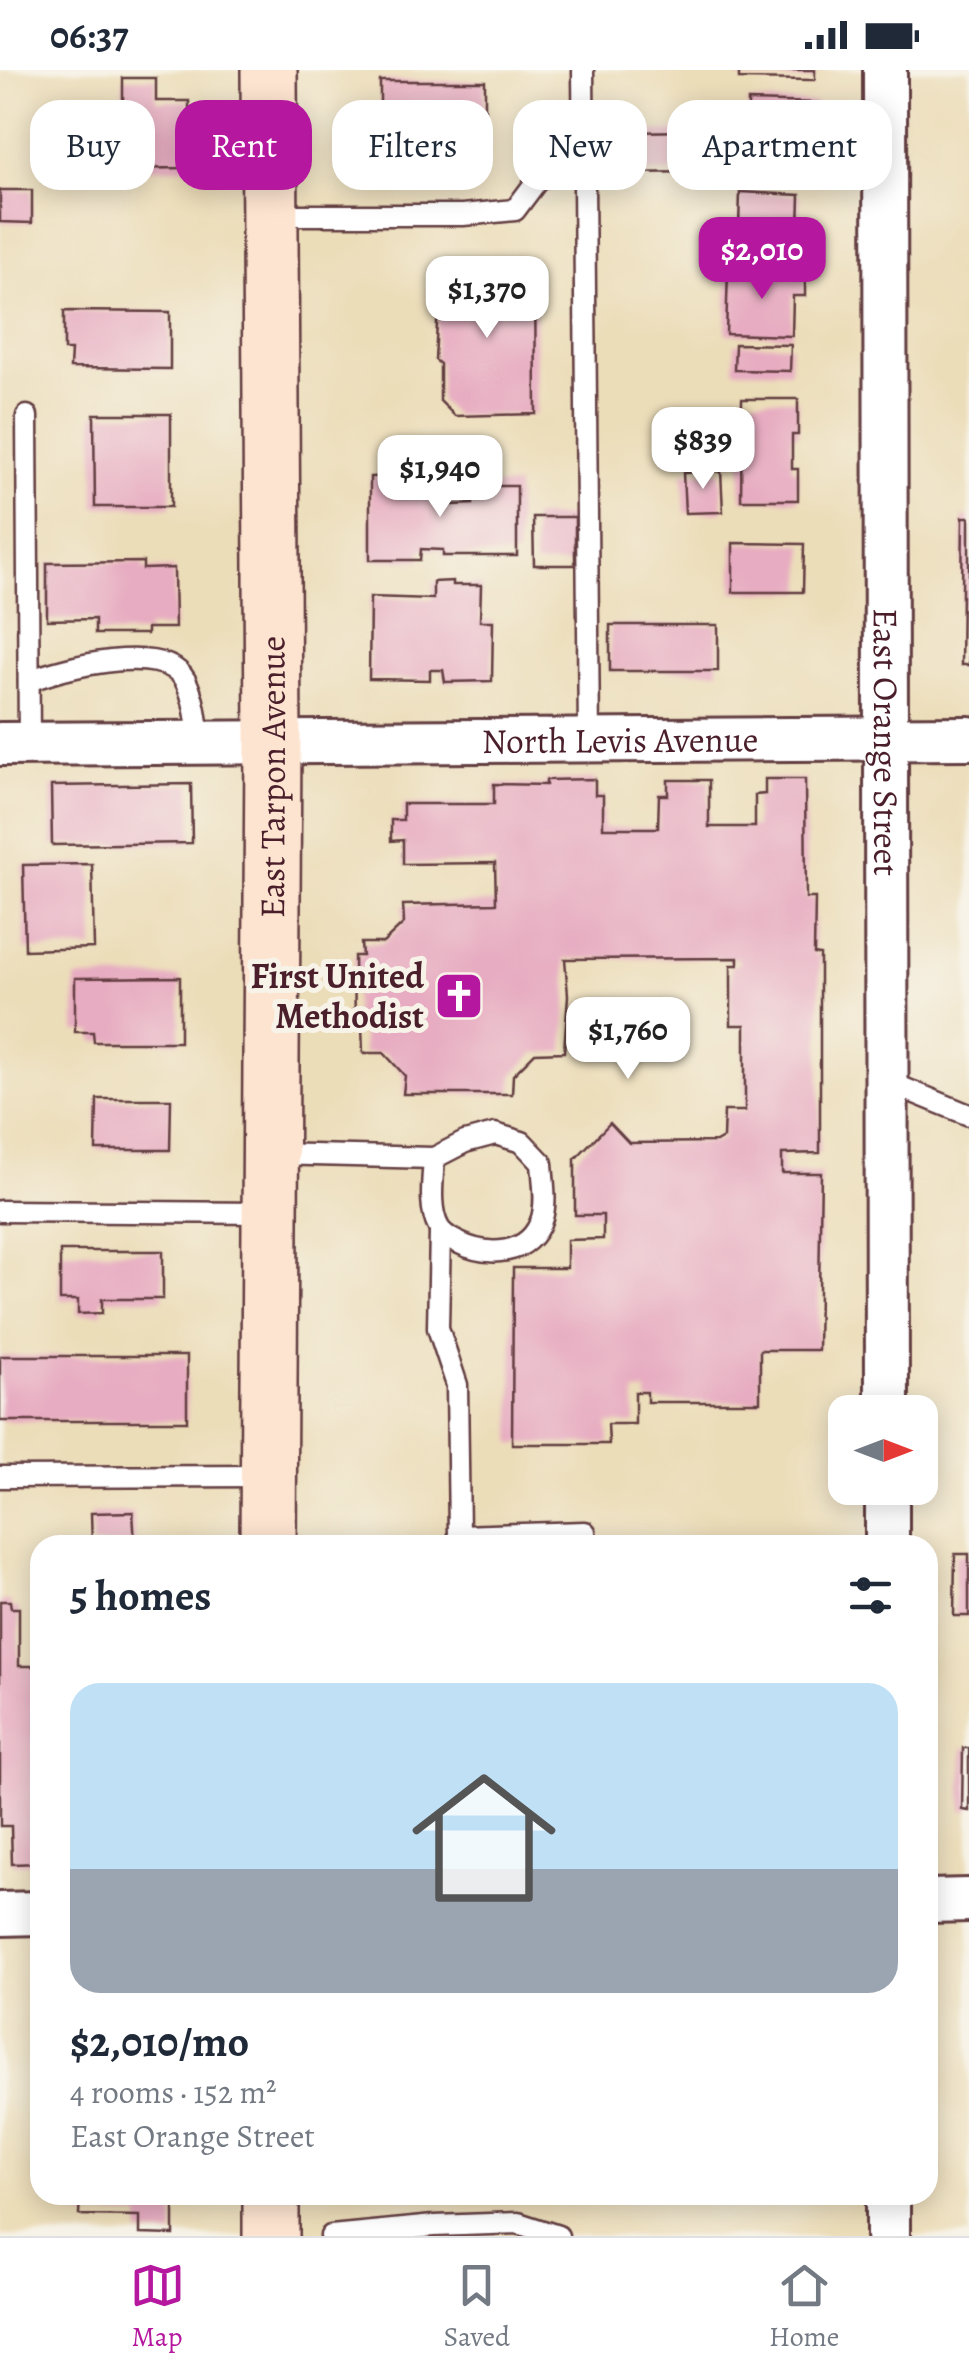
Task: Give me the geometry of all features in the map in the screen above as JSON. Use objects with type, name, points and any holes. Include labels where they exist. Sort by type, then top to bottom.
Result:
[{"type":"main road","name":"East Tarpon Avenue","points":[[268,1535],[273,740],[269,70]]},
{"type":"main road","points":[[271,2205],[271,2236]]},
{"type":"street","name":"East Orange Street","points":[[884,70],[886,1395]]},
{"type":"street","name":"North Levis Avenue","points":[[14,744],[969,738]]},
{"type":"street","points":[[887,1505],[887,1535]]},
{"type":"street","points":[[938,1901],[969,1900]]},
{"type":"street","points":[[0,1914],[30,1914]]},
{"type":"street","points":[[888,2205],[888,2236]]},
{"type":"lane","points":[[583,70],[583,100]]},
{"type":"lane","points":[[270,214],[463,214],[515,210],[530,190]]},
{"type":"lane","points":[[584,190],[589,739]]},
{"type":"lane","points":[[14,744],[29,681],[27,416]]},
{"type":"lane","points":[[29,681],[56,670],[97,663],[137,660],[167,665],[184,677],[196,714],[199,741]]},
{"type":"lane","points":[[886,1081],[969,1114]]},
{"type":"lane","points":[[270,1154],[434,1158],[465,1142],[495,1134],[522,1142],[542,1163],[542,1221],[524,1244],[504,1253],[475,1251],[440,1232]]},
{"type":"lane","points":[[434,1158],[434,1216],[440,1232],[438,1328],[456,1384],[459,1535]]},
{"type":"lane","points":[[0,1212],[270,1214]]},
{"type":"lane","points":[[0,1477],[268,1476]]},
{"type":"lane","points":[[490,1535],[585,1535]]},
{"type":"lane","points":[[331,2236],[518,2223],[558,2236]]},
{"type":"building","points":[[739,70],[815,70],[815,80],[739,79]]},
{"type":"building","points":[[123,78],[156,78],[156,101],[175,101],[175,168],[155,168],[155,100],[123,100]]},
{"type":"building","points":[[380,81],[485,81],[485,100],[380,100]]},
{"type":"building","points":[[667,131],[667,172],[647,173],[647,132]]},
{"type":"building","points":[[0,190],[32,190],[32,223],[0,222]]},
{"type":"building","points":[[740,192],[800,195],[799,229],[739,227]]},
{"type":"building","points":[[535,267],[536,414],[455,416],[440,401],[440,364],[435,360],[440,268]]},
{"type":"building","points":[[728,270],[805,272],[805,296],[793,296],[792,336],[726,334]]},
{"type":"building","points":[[64,311],[170,312],[170,369],[70,368],[71,350],[64,350]]},
{"type":"building","points":[[735,344],[791,345],[790,371],[734,370]]},
{"type":"building","points":[[742,399],[798,399],[798,435],[792,435],[792,469],[798,469],[798,500],[741,500]]},
{"type":"building","points":[[94,414],[171,414],[171,507],[95,507]]},
{"type":"building","points":[[721,471],[723,512],[685,513],[683,473]]},
{"type":"building","points":[[419,476],[420,480],[452,480],[452,505],[473,504],[473,486],[517,486],[517,556],[443,556],[443,550],[421,549],[420,560],[370,560],[370,477]]},
{"type":"building","points":[[533,517],[575,517],[575,565],[534,565]]},
{"type":"building","points":[[963,517],[969,517],[969,665],[961,665]]},
{"type":"building","points":[[733,543],[804,544],[803,592],[733,592]]},
{"type":"building","points":[[143,562],[143,569],[174,568],[175,628],[147,628],[147,634],[95,634],[95,619],[47,620],[47,563]]},
{"type":"building","points":[[453,581],[453,585],[481,585],[480,621],[493,621],[492,681],[445,682],[443,670],[430,670],[430,680],[369,679],[370,597],[433,599],[433,582]]},
{"type":"building","points":[[610,625],[718,625],[718,671],[610,671]]},
{"type":"building","points":[[595,779],[595,795],[603,795],[603,828],[658,828],[659,795],[668,795],[668,780],[709,780],[709,827],[755,827],[755,795],[765,794],[765,779],[805,779],[806,898],[815,898],[814,954],[820,955],[820,1153],[782,1154],[782,1173],[821,1173],[818,1350],[760,1350],[760,1402],[647,1402],[647,1392],[635,1392],[635,1424],[608,1424],[609,1444],[512,1444],[513,1268],[567,1268],[567,1240],[603,1239],[603,1215],[575,1215],[575,1159],[610,1123],[629,1143],[716,1142],[723,1138],[724,1111],[745,1111],[745,1025],[731,1025],[731,965],[738,965],[738,958],[565,959],[568,995],[564,1052],[535,1053],[513,1075],[512,1094],[403,1094],[405,1076],[384,1053],[363,1053],[362,1027],[355,1027],[354,956],[362,956],[361,943],[383,943],[404,923],[403,905],[496,903],[495,863],[403,864],[403,840],[391,841],[391,820],[403,820],[403,804],[494,804],[494,784],[546,785],[546,780]]},
{"type":"building","points":[[191,784],[192,843],[52,845],[51,786]]},
{"type":"building","points":[[92,864],[94,948],[25,950],[23,865]]},
{"type":"building","points":[[180,977],[180,1042],[94,1042],[93,1032],[75,1032],[75,978]]},
{"type":"building","points":[[97,1099],[171,1099],[170,1150],[96,1150]]},
{"type":"building","points":[[60,1251],[163,1251],[163,1299],[102,1299],[102,1313],[78,1314],[78,1300],[60,1300]]},
{"type":"building","points":[[0,1356],[187,1356],[187,1421],[0,1421]]},
{"type":"building","points":[[133,1512],[134,1535],[92,1535],[91,1513]]},
{"type":"building","points":[[955,1554],[969,1554],[969,1616],[954,1616]]},
{"type":"building","points":[[0,1601],[10,1601],[11,1608],[19,1608],[19,1666],[30,1666],[30,1863],[12,1864],[11,1826],[0,1826]]},
{"type":"building","points":[[963,1748],[969,1748],[969,1811],[962,1810]]},
{"type":"building","points":[[80,2205],[174,2205],[174,2235],[140,2234],[140,2216],[79,2215]]},
{"type":"place","name":"First United Methodist","points":[[459,996]]}]
